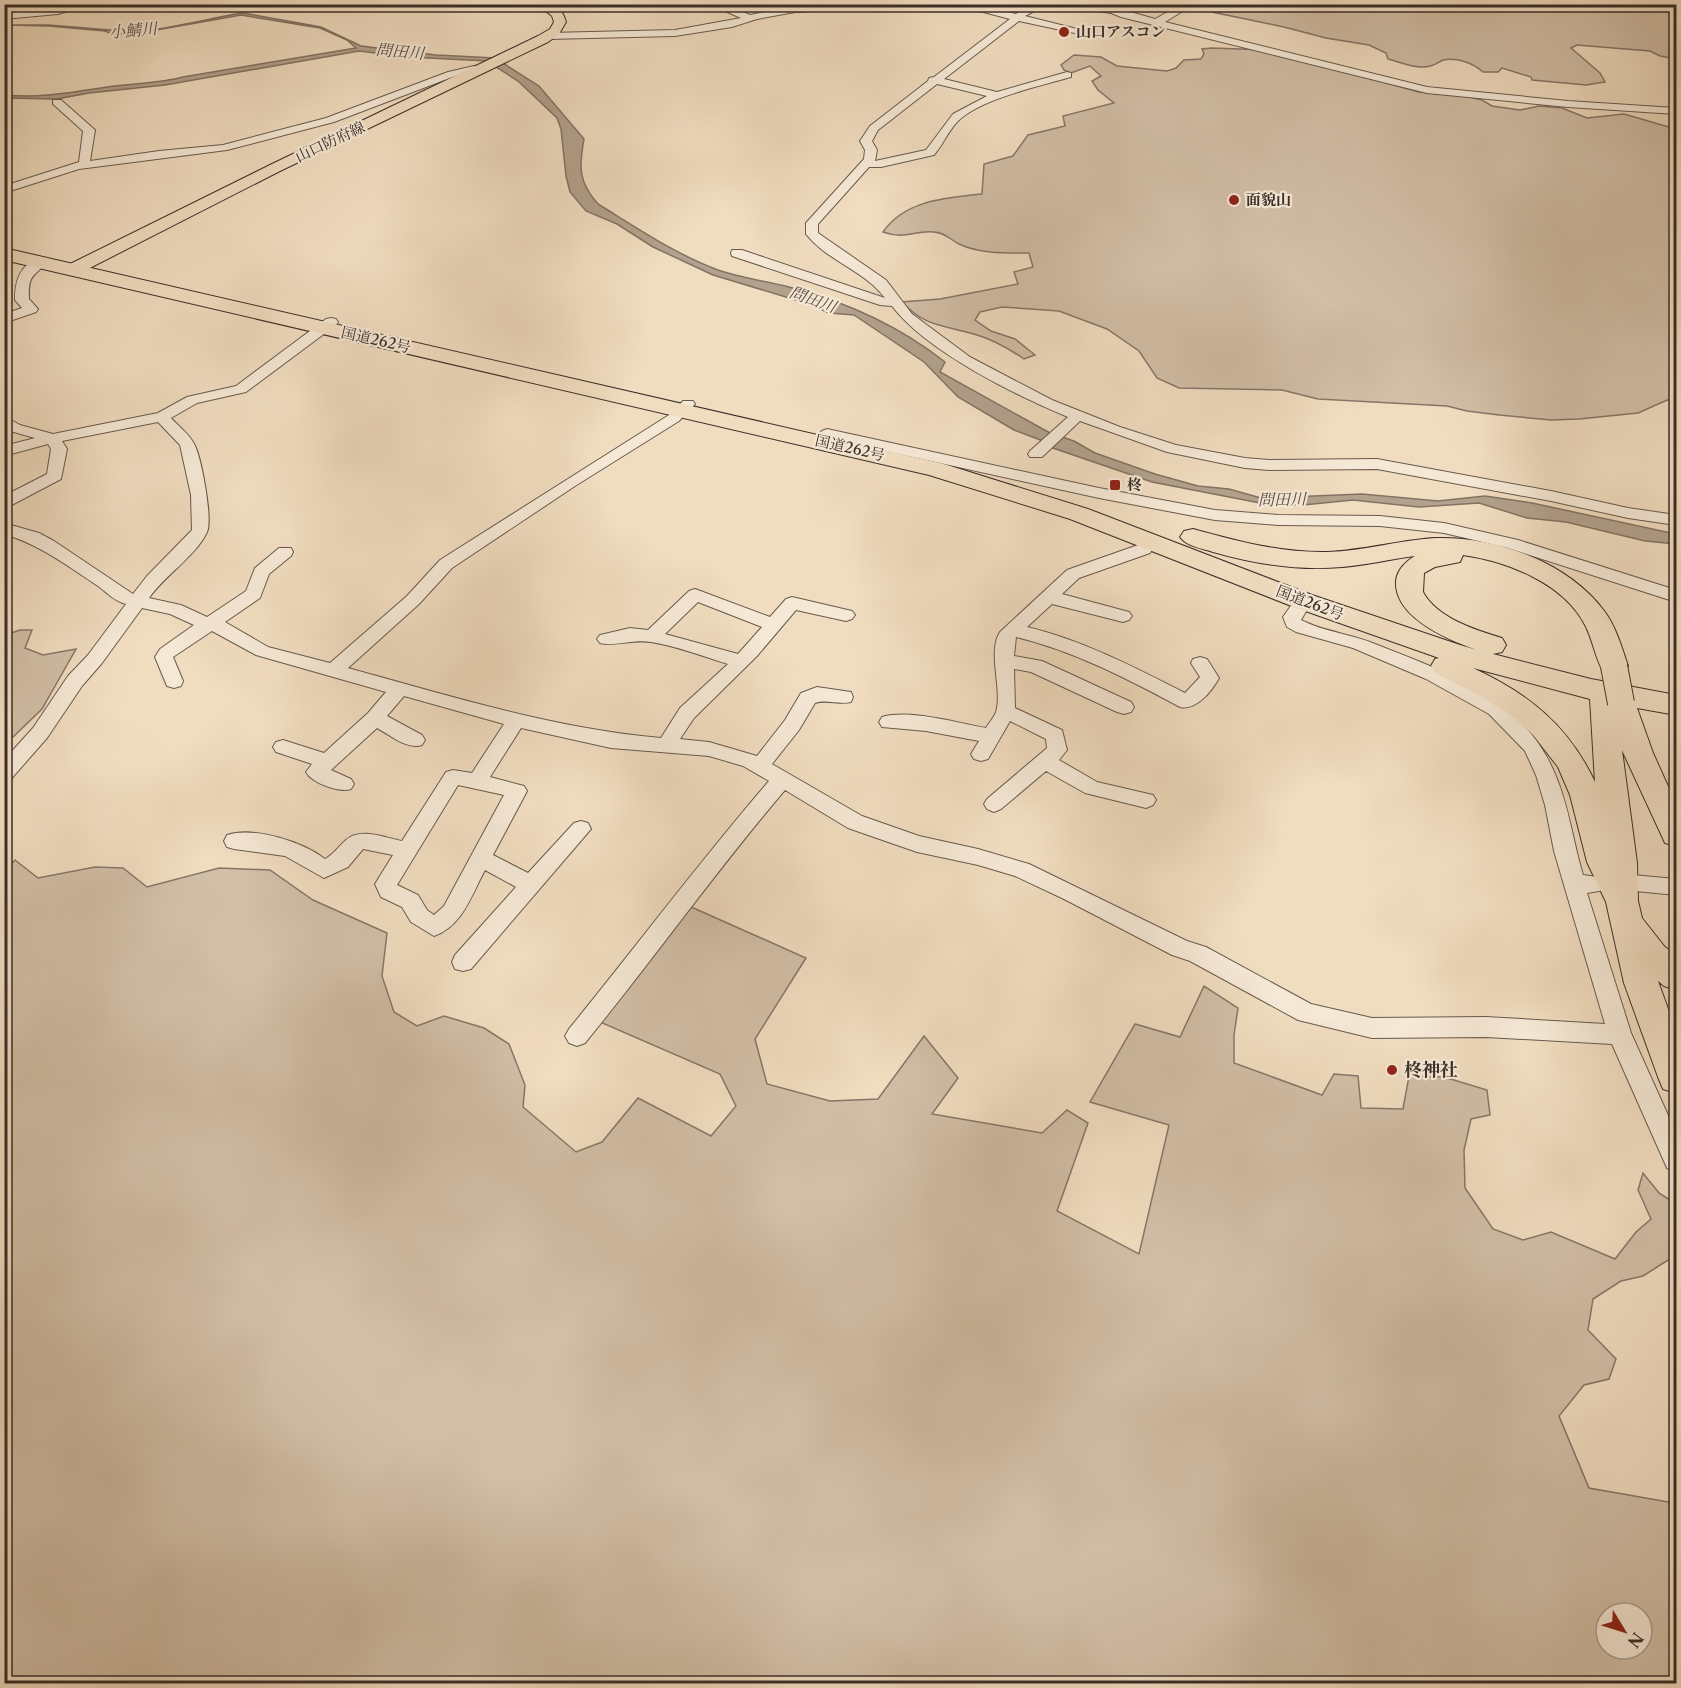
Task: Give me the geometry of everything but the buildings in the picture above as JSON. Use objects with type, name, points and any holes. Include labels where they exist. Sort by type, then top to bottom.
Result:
[{"type":"highway","name":"国道262号","points":[[4,246],[77,267],[684,407],[936,469],[1029,497],[1151,540],[1269,587],[1301,604],[1392,634],[1475,659],[1592,689],[1677,705]]},
{"type":"highway","name":"国道262号","points":[[4,254],[77,267]]},
{"type":"highway","name":"国道262号","points":[[684,407],[827,434],[926,458],[1031,488],[1398,624],[1480,650],[1561,670],[1677,694]]},
{"type":"highway","points":[[1031,488],[1093,504],[1237,550],[1271,558],[1330,560],[1439,546],[1474,549],[1507,557],[1552,578],[1584,605],[1604,636],[1612,701],[1609,772],[1621,863],[1611,895]]},
{"type":"highway","points":[[1561,670],[1518,652],[1456,632],[1430,617],[1415,604],[1408,587],[1411,572],[1418,565],[1432,558],[1454,555],[1482,558],[1526,572],[1555,590],[1579,614],[1607,664]]},
{"type":"highway","points":[[1301,604],[1478,681],[1535,717],[1570,761],[1581,783],[1611,895],[1677,1077]]},
{"type":"highway","points":[[1612,701],[1677,834]]},
{"type":"highway","points":[[1611,895],[1653,956],[1677,976]]},
{"type":"main road","points":[[543,4],[560,18],[559,26],[548,36]]},
{"type":"main road","name":"山口防府線","points":[[77,267],[548,36]]},
{"type":"street","points":[[4,16],[58,11],[88,4]]},
{"type":"street","points":[[713,4],[750,18]]},
{"type":"street","points":[[548,36],[675,33],[732,24],[795,9],[872,4]]},
{"type":"street","points":[[957,4],[1084,32]]},
{"type":"street","points":[[1043,4],[1032,7],[970,56],[933,80],[868,135],[866,141],[871,156],[867,164],[812,223],[812,234],[881,283],[893,302],[907,317],[966,360],[1019,390],[1076,417],[1188,452],[1245,463],[1377,464],[1551,496],[1628,513],[1677,520]]},
{"type":"street","points":[[1057,4],[1113,10],[1156,23],[1427,90],[1580,105],[1677,111]]},
{"type":"street","points":[[1156,23],[1190,4]]},
{"type":"street","points":[[4,190],[36,178],[80,166],[159,153],[223,148],[330,120],[452,74],[479,70]]},
{"type":"street","points":[[867,164],[881,164],[930,153],[957,116],[1000,96],[1067,75]]},
{"type":"street","points":[[933,80],[1000,96]]},
{"type":"street","points":[[57,102],[89,130],[85,162],[80,166]]},
{"type":"street","points":[[737,253],[885,302],[893,302]]},
{"type":"street","points":[[4,319],[31,309],[22,300],[22,281],[27,271],[41,262]]},
{"type":"street","points":[[4,451],[52,438],[162,417],[192,399],[225,393],[247,385],[289,351],[327,325]]},
{"type":"street","points":[[334,670],[413,600],[446,564],[559,489],[674,418],[684,407]]},
{"type":"street","points":[[4,774],[40,733],[75,681],[95,659],[153,580],[192,542],[200,530],[199,495],[187,444],[162,417]]},
{"type":"street","points":[[1037,452],[1076,417]]},
{"type":"street","points":[[4,420],[15,428],[52,438],[59,448],[56,476],[20,493],[4,504]]},
{"type":"street","points":[[827,434],[1215,515],[1278,520],[1380,520],[1444,528],[1512,544],[1677,596]]},
{"type":"street","points":[[4,528],[33,537],[48,545],[107,584],[123,598],[175,609],[211,624],[262,651],[516,720],[611,741],[709,749],[749,760],[855,822],[917,844],[1002,864],[1042,879],[1180,948],[1198,954],[1306,1013],[1372,1028],[1486,1027],[1602,1035],[1619,1033]]},
{"type":"street","points":[[981,754],[1006,711],[1004,643],[1006,636],[1073,574],[1144,549],[1151,540]]},
{"type":"street","points":[[174,681],[164,657],[166,653],[254,594],[261,572],[285,552]]},
{"type":"street","points":[[652,636],[695,595],[774,625]]},
{"type":"street","points":[[1049,597],[1123,616]]},
{"type":"street","points":[[667,744],[687,713],[741,661],[792,603],[846,615]]},
{"type":"street","points":[[1301,604],[1292,617],[1293,623],[1302,628],[1359,644],[1433,674],[1496,709],[1533,747],[1546,776],[1611,895],[1592,949],[1619,1033],[1677,1160]]},
{"type":"street","points":[[1013,630],[1055,640],[1139,676],[1187,702],[1210,678],[1200,663]]},
{"type":"street","points":[[606,639],[630,634],[652,636],[741,661]]},
{"type":"street","points":[[1005,661],[1035,666],[1124,707]]},
{"type":"street","points":[[344,784],[316,772],[375,718],[399,689]]},
{"type":"street","points":[[760,767],[782,735],[792,726],[808,698],[817,694],[844,697]]},
{"type":"street","points":[[994,804],[1007,795],[1035,766],[1045,761],[1057,750],[1055,735],[1006,711]]},
{"type":"street","points":[[375,718],[415,740]]},
{"type":"street","points":[[477,781],[516,720]]},
{"type":"street","points":[[889,722],[926,724],[991,736]]},
{"type":"street","points":[[283,747],[327,762]]},
{"type":"street","points":[[1045,761],[1092,788],[1146,800]]},
{"type":"street","points":[[453,777],[517,791],[452,912],[434,927],[419,916],[410,901],[389,891],[386,884],[406,850],[453,777]]},
{"type":"street","points":[[576,1036],[644,954],[728,843],[782,780]]},
{"type":"street","points":[[464,962],[581,829]]},
{"type":"street","points":[[234,841],[288,847],[307,856],[324,870],[340,861],[355,844],[362,840],[406,850]]},
{"type":"street","points":[[482,858],[531,885]]},
{"type":"street","points":[[1611,895],[1677,887]]},
{"type":"shaded area","points":[[1218,4],[1676,5],[1676,59],[1660,56],[1650,51],[1577,45],[1571,48],[1600,73],[1605,82],[1586,85],[1532,80],[1531,77],[1502,68],[1498,72],[1483,72],[1470,63],[1454,59],[1420,67],[1388,59],[1386,53],[1369,45],[1326,38],[1212,12],[1209,8]]},
{"type":"shaded area","points":[[1202,49],[1268,50],[1419,92],[1465,96],[1482,100],[1492,106],[1520,110],[1539,106],[1562,108],[1587,118],[1624,114],[1676,129],[1676,373],[1672,398],[1638,413],[1551,420],[1467,411],[1447,406],[1318,399],[1282,390],[1179,388],[1157,378],[1139,351],[1107,329],[1059,311],[1002,307],[980,312],[975,320],[991,331],[1015,339],[1035,355],[1024,359],[987,338],[927,321],[902,302],[940,299],[1018,284],[1014,272],[1033,267],[1029,253],[976,250],[934,232],[898,235],[883,232],[903,213],[927,202],[982,194],[984,164],[1013,156],[1028,135],[1065,126],[1063,116],[1114,103],[1098,90],[1092,81],[1101,76],[1090,66],[1071,73],[1064,70],[1061,65],[1074,55],[1101,57],[1117,66],[1167,71],[1176,68],[1184,60],[1201,59],[1204,54]]},
{"type":"shaded area","points":[[20,630],[32,630],[25,648],[43,655],[76,649],[42,709],[13,737],[5,737],[5,635]]},
{"type":"shaded area","points":[[15,860],[38,878],[95,867],[123,868],[147,887],[219,868],[270,870],[313,900],[387,933],[382,976],[394,1012],[417,1026],[444,1016],[484,1028],[509,1044],[525,1085],[523,1107],[576,1152],[602,1142],[638,1098],[711,1136],[736,1106],[720,1074],[600,1022],[689,906],[806,958],[755,1039],[767,1084],[830,1101],[878,1099],[924,1036],[958,1078],[932,1114],[1042,1133],[1067,1110],[1088,1123],[1057,1211],[1139,1254],[1169,1125],[1090,1102],[1135,1024],[1180,1037],[1204,986],[1238,1008],[1234,1035],[1234,1063],[1322,1095],[1334,1074],[1358,1076],[1361,1108],[1403,1109],[1409,1076],[1444,1077],[1487,1090],[1490,1115],[1471,1119],[1464,1150],[1465,1188],[1493,1229],[1523,1240],[1551,1232],[1615,1259],[1636,1232],[1651,1219],[1638,1190],[1643,1173],[1659,1193],[1676,1204],[1676,1255],[1643,1276],[1621,1281],[1593,1299],[1588,1330],[1616,1359],[1609,1379],[1584,1385],[1559,1416],[1589,1488],[1668,1502],[1676,1496],[1676,1683],[5,1683],[4,872]]},
{"type":"water","name":"問田川","points":[[243,13],[321,27],[361,46],[436,55],[495,58],[539,86],[584,139],[581,157],[583,181],[598,204],[656,240],[702,264],[727,273],[810,293],[871,316],[909,337],[945,362],[940,372],[1050,433],[1074,441],[1095,453],[1198,486],[1229,489],[1261,498],[1362,494],[1438,501],[1485,496],[1532,503],[1676,534],[1676,544],[1645,541],[1566,522],[1527,518],[1479,503],[1419,507],[1353,500],[1303,505],[1265,504],[1152,482],[1050,447],[1043,441],[1014,430],[958,397],[924,362],[854,315],[829,313],[809,304],[713,275],[653,247],[617,224],[586,211],[570,192],[561,129],[557,118],[518,81],[487,61],[409,57],[359,51],[165,85],[89,93],[57,99],[5,98],[5,95],[46,95],[166,81],[356,48],[347,40],[320,28],[241,15],[145,32],[114,35],[105,31],[5,25],[48,25],[134,32]]},
{"type":"place","name":"山口アスコン","points":[[1064,32]]},
{"type":"place","name":"面貌山","points":[[1234,200]]},
{"type":"place","name":"柊","points":[[1115,485]]},
{"type":"place","name":"柊神社","points":[[1392,1070]]},
{"type":"water label","name":"小鯖川","points":[[133,30]]}]
